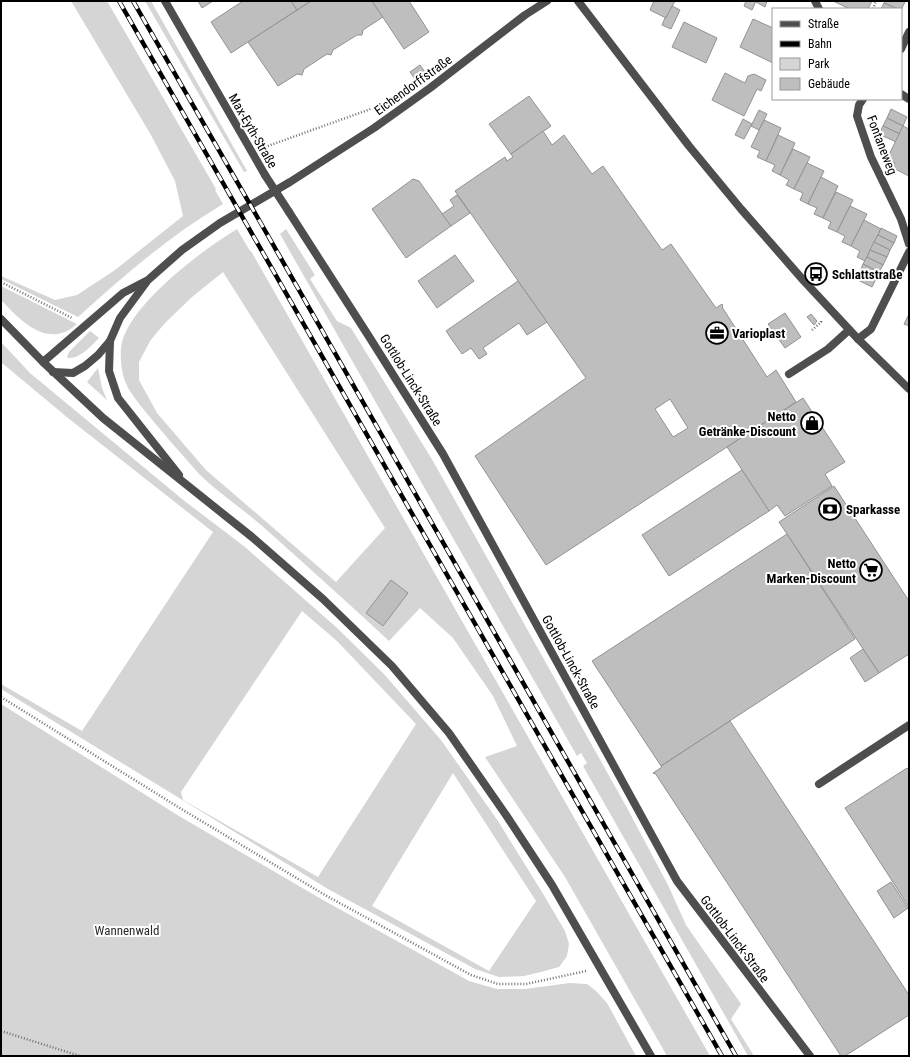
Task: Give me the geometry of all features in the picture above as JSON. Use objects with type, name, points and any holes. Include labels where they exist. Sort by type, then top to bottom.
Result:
[{"type":"street","name":"Max-Eyth-Straße","points":[[165,1],[251,152],[325,270]]},
{"type":"street","name":"Eichendorffstraße","points":[[148,280],[182,250],[220,223],[290,182],[380,124],[430,88],[525,15],[547,1]]},
{"type":"street","points":[[578,1],[694,152],[800,276],[849,330],[909,389]]},
{"type":"street","points":[[902,47],[909,32]]},
{"type":"street","name":"Fontaneweg","points":[[862,100],[858,105],[857,116],[871,157],[901,219],[909,244]]},
{"type":"street","points":[[858,339],[871,329],[909,252]]},
{"type":"street","name":"Gottlob-Linck-Straße","points":[[325,270],[368,334],[443,454],[677,881],[810,1056]]},
{"type":"street","points":[[42,362],[123,293],[148,280]]},
{"type":"street","points":[[53,372],[73,373],[85,366],[98,355],[110,341],[120,318],[148,280]]},
{"type":"street","points":[[1,319],[42,362],[103,418],[252,537],[323,599],[392,666],[445,727],[552,884],[651,1056]]},
{"type":"street","points":[[789,374],[828,349],[849,330]]},
{"type":"street","points":[[110,341],[109,371],[118,398],[190,488]]},
{"type":"street","points":[[819,784],[909,725]]},
{"type":"path","points":[[251,152],[386,104]]},
{"type":"path","points":[[1,282],[86,325]]},
{"type":"path","points":[[812,330],[821,322],[816,316]]},
{"type":"path","points":[[1,697],[183,810],[312,887],[471,975],[498,984],[526,984],[600,968]]},
{"type":"path","points":[[1,1030],[80,1056]]},
{"type":"green space","points":[[71,1],[107,1],[216,189],[215,190],[223,204],[185,229],[148,257],[112,286],[78,317],[1,279],[1,276],[55,300],[77,295],[115,270],[183,216],[175,181],[151,135]]},
{"type":"green space","points":[[145,1],[151,1],[247,171],[244,172]]},
{"type":"green space","points":[[237,229],[251,251],[710,1056],[667,1056],[565,877],[485,757],[517,746],[493,696],[453,638],[420,608],[389,641],[261,525],[200,475],[139,404],[127,386],[122,370],[121,348],[126,332],[136,315],[168,281],[223,238]],"holes":[[[223,272],[385,528],[336,582],[206,470],[157,413],[139,380],[139,362],[150,341],[165,323],[192,297]]]},
{"type":"green space","points":[[286,229],[315,275],[310,279],[337,321],[351,328],[433,461],[626,806],[668,885],[686,925],[741,1004],[731,1019],[754,1056],[748,1056],[583,766],[587,763],[581,753],[577,756],[280,234]]},
{"type":"green space","points":[[1,286],[77,324],[66,331],[56,334],[36,330],[26,324],[1,300]]},
{"type":"green space","points":[[90,331],[99,338],[81,354],[68,358],[69,352]]},
{"type":"green space","points":[[1,342],[30,373],[182,499],[245,547],[336,627],[384,674],[441,740],[498,821],[542,892],[565,931],[569,944],[567,956],[559,967],[524,976],[499,977],[475,969],[328,889],[1,689],[1,684],[82,731],[213,532],[68,418],[1,361]],"holes":[[[302,611],[337,641],[416,724],[318,877],[183,800],[181,792]],[[453,773],[536,901],[489,971],[372,906]]]},
{"type":"green space","points":[[98,368],[102,388],[107,400],[87,382]]},
{"type":"green space","name":"Wannenwald","points":[[1,704],[179,816],[323,900],[469,981],[497,989],[525,989],[570,983],[587,984],[607,1003],[636,1056],[1,1056]]},
{"type":"building","points":[[198,1],[213,1],[202,8]]},
{"type":"building","points":[[243,1],[291,1],[297,10],[231,53],[211,22]]},
{"type":"building","points":[[291,1],[311,1],[297,10]]},
{"type":"building","points":[[311,1],[372,1],[383,17],[363,30],[362,35],[357,35],[333,50],[331,55],[327,54],[304,69],[302,75],[297,74],[278,86],[248,42]]},
{"type":"building","points":[[372,1],[409,1],[429,32],[404,49]]},
{"type":"building","points":[[654,1],[675,1],[666,18],[650,10]]},
{"type":"building","points":[[746,1],[756,1],[752,10],[744,6]]},
{"type":"building","points":[[756,1],[767,1],[765,7]]},
{"type":"building","points":[[833,1],[872,1],[868,8],[848,8]]},
{"type":"building","points":[[885,1],[905,2],[902,8],[896,8],[884,3]]},
{"type":"building","points":[[884,3],[896,8],[882,8]]},
{"type":"building","points":[[672,6],[680,10],[671,29],[662,25]]},
{"type":"building","points":[[753,19],[772,28],[772,63],[740,47]]},
{"type":"building","points":[[684,22],[717,38],[706,63],[672,47]]},
{"type":"building","points":[[420,65],[425,72],[415,79],[410,72]]},
{"type":"building","points":[[725,73],[745,83],[748,76],[754,74],[766,80],[761,91],[757,89],[744,116],[712,100]]},
{"type":"building","points":[[529,96],[551,126],[511,154],[489,124]]},
{"type":"building","points":[[891,109],[907,117],[903,126],[887,118]]},
{"type":"building","points":[[759,110],[767,114],[759,130],[751,126]]},
{"type":"building","points":[[887,118],[903,126],[900,134],[883,126]]},
{"type":"building","points":[[743,119],[752,124],[744,139],[735,135]]},
{"type":"building","points":[[764,120],[781,128],[766,161],[757,157],[760,151],[751,147]]},
{"type":"building","points":[[883,126],[900,134],[896,142],[879,134]]},
{"type":"building","points":[[903,126],[909,129],[909,176],[893,168],[895,163],[887,159]]},
{"type":"building","points":[[543,131],[552,145],[564,135],[592,174],[603,166],[662,250],[671,244],[716,308],[722,304],[722,307],[767,377],[776,370],[796,402],[546,565],[475,456],[586,378],[455,191],[505,157],[507,161],[513,157],[511,154]],"holes":[[[670,399],[688,428],[673,437],[655,409]]]},
{"type":"building","points":[[778,135],[795,143],[780,175],[772,171],[775,165],[766,161]]},
{"type":"building","points":[[793,149],[810,157],[794,189],[786,185],[789,180],[780,175]]},
{"type":"building","points":[[807,163],[824,171],[808,204],[800,200],[803,193],[794,189]]},
{"type":"building","points":[[821,177],[838,186],[823,218],[814,214],[817,208],[808,204]]},
{"type":"building","points":[[413,179],[419,181],[451,226],[406,258],[372,209]]},
{"type":"building","points":[[836,192],[853,200],[837,232],[828,228],[831,222],[823,218]]},
{"type":"building","points":[[457,195],[470,213],[451,226],[442,214],[454,206],[450,200]]},
{"type":"building","points":[[850,206],[867,214],[851,246],[842,242],[845,236],[837,232]]},
{"type":"building","points":[[864,220],[881,229],[865,261],[857,257],[860,251],[851,246]]},
{"type":"building","points":[[881,228],[897,236],[894,243],[878,235]]},
{"type":"building","points":[[878,235],[894,243],[890,250],[874,242]]},
{"type":"building","points":[[874,242],[890,250],[887,257],[870,250]]},
{"type":"building","points":[[870,250],[887,257],[883,265],[867,257]]},
{"type":"building","points":[[455,255],[474,281],[437,308],[418,281]]},
{"type":"building","points":[[867,257],[883,265],[879,272],[863,264]]},
{"type":"building","points":[[863,264],[879,272],[876,279],[860,272]]},
{"type":"building","points":[[860,272],[876,279],[872,287],[856,279]]},
{"type":"building","points":[[518,281],[547,322],[527,335],[519,323],[483,348],[487,354],[479,359],[471,348],[462,354],[446,331]]},
{"type":"building","points":[[785,313],[801,337],[785,348],[768,324]]},
{"type":"building","points":[[811,314],[817,321],[814,325],[807,317]]},
{"type":"building","points":[[909,316],[909,326],[904,324]]},
{"type":"building","points":[[803,398],[845,462],[825,474],[832,486],[785,516],[777,505],[769,511],[727,447]]},
{"type":"building","points":[[742,470],[769,511],[669,576],[642,535]]},
{"type":"building","points":[[834,486],[909,601],[909,654],[879,673],[779,522]]},
{"type":"building","points":[[787,534],[855,639],[661,766],[592,661]]},
{"type":"building","points":[[391,580],[408,593],[383,626],[366,613]]},
{"type":"building","points":[[863,649],[879,673],[865,682],[850,658]]},
{"type":"building","points":[[730,721],[909,995],[909,1015],[845,1056],[841,1056],[655,773],[653,773],[662,767],[661,766]]},
{"type":"building","points":[[907,768],[909,770],[909,907],[845,808]]},
{"type":"building","points":[[891,882],[908,908],[894,918],[877,891]]},
{"type":"railway","points":[[119,1],[722,1056]]},
{"type":"railway","points":[[133,1],[736,1056]]},
{"type":"place","name":"Schlattstraße","points":[[816,274]]},
{"type":"place","name":"Varioplast","points":[[717,333]]},
{"type":"place","name":"Netto Getränke-Discount","points":[[812,423]]},
{"type":"place","name":"Sparkasse","points":[[830,509]]},
{"type":"place","name":"Netto Marken-Discount","points":[[871,570]]}]
